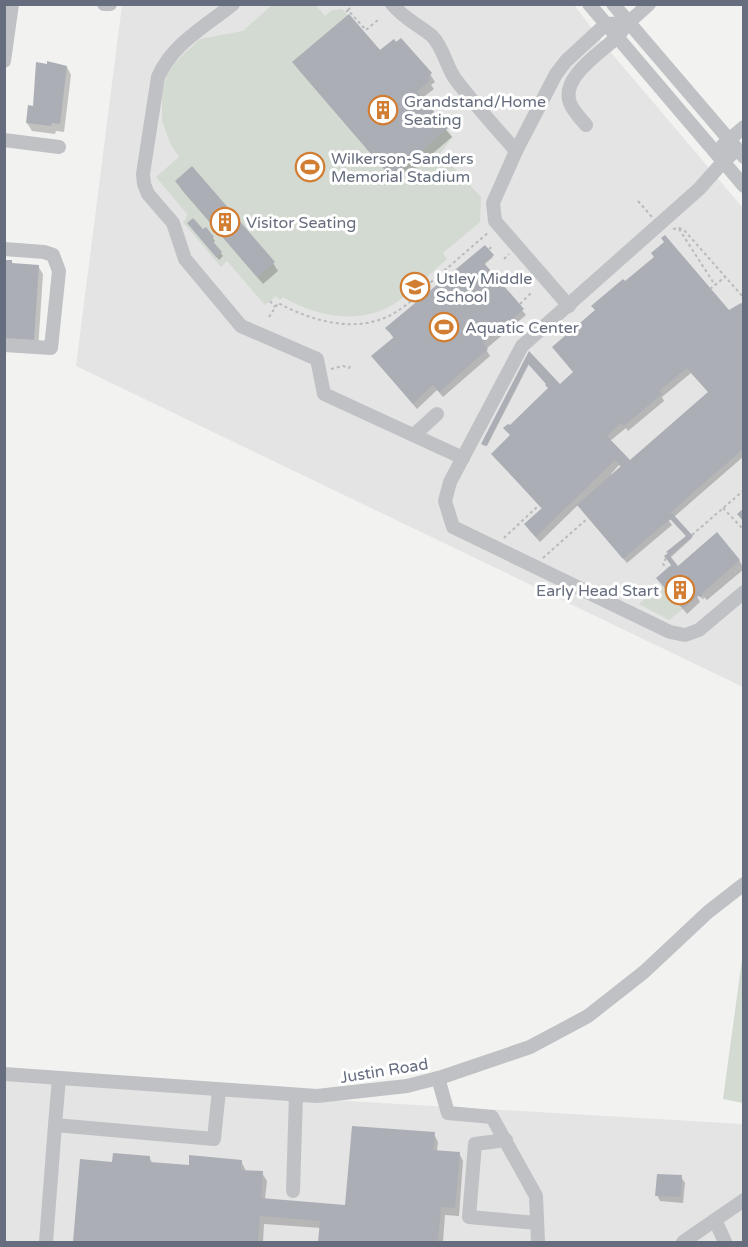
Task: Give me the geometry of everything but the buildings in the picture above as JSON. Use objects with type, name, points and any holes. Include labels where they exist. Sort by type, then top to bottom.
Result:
[{"type":"street","points":[[4,61],[12,4]]},
{"type":"street","points":[[104,4],[110,4]]},
{"type":"street","points":[[233,4],[177,47],[163,65],[158,77],[143,174],[148,194],[173,223],[185,259],[241,326],[317,359],[324,393],[463,458]]},
{"type":"street","points":[[392,4],[414,25],[432,36],[456,80],[516,151]]},
{"type":"street","points":[[589,4],[744,186]]},
{"type":"street","points":[[613,4],[736,149]]},
{"type":"street","points":[[586,125],[569,103],[568,94],[576,76],[588,62],[617,37],[628,22],[649,4]]},
{"type":"street","points":[[568,306],[495,221],[493,202],[540,104],[566,61],[606,24],[628,22]]},
{"type":"street","points":[[540,104],[554,99],[569,103]]},
{"type":"street","points":[[744,127],[736,149],[719,157],[699,189],[522,346],[450,482],[445,501],[453,527],[670,632],[685,635],[699,630],[744,592]]},
{"type":"street","points":[[4,140],[59,147]]},
{"type":"street","points":[[4,249],[44,252],[53,255],[59,271],[51,348],[4,345]]},
{"type":"street","points":[[414,435],[437,414]]},
{"type":"street","name":"Justin Road","points":[[4,1074],[317,1096],[407,1086],[530,1047],[588,1016],[628,985],[708,912],[744,884]]},
{"type":"street","points":[[46,1242],[59,1078]]},
{"type":"street","points":[[438,1078],[448,1113],[492,1117],[536,1196],[538,1242]]},
{"type":"street","points":[[55,1125],[214,1139],[219,1090]]},
{"type":"street","points":[[293,1191],[296,1095]]},
{"type":"street","points":[[506,1140],[475,1144],[470,1217],[537,1223]]},
{"type":"street","points":[[682,1242],[744,1200]]},
{"type":"street","points":[[715,1220],[725,1242]]},
{"type":"path","points":[[354,4],[347,11],[366,30],[379,19]]},
{"type":"path","points":[[638,201],[652,217]]},
{"type":"path","points":[[269,317],[278,303],[316,321],[338,325],[358,324],[379,319],[398,311],[498,225]]},
{"type":"path","points":[[678,228],[715,285]]},
{"type":"path","points":[[666,232],[678,228],[684,230],[744,298]]},
{"type":"path","points":[[489,249],[493,246]]},
{"type":"path","points":[[460,258],[464,261]]},
{"type":"path","points":[[710,290],[725,277]]},
{"type":"path","points":[[520,304],[532,292]]},
{"type":"path","points":[[411,300],[415,303]]},
{"type":"path","points":[[270,301],[275,307]]},
{"type":"path","points":[[320,372],[350,366]]},
{"type":"path","points":[[692,535],[744,490]]},
{"type":"path","points":[[503,540],[538,505]]},
{"type":"path","points":[[723,508],[744,530]]},
{"type":"path","points":[[540,560],[588,518]]},
{"type":"path","points":[[666,558],[663,564],[667,568]]},
{"type":"path","points":[[702,596],[704,598],[744,565]]},
{"type":"shaded area","name":"Utley Middle School","points":[[122,5],[574,5],[607,48],[743,208],[743,687],[76,366]]},
{"type":"shaded area","name":"Wilkerson-Sanders Memorial Stadium","points":[[272,5],[315,5],[325,16],[332,10],[342,9],[380,50],[394,39],[397,42],[401,38],[432,73],[428,77],[430,80],[417,92],[453,137],[440,153],[481,197],[480,222],[443,253],[447,259],[397,302],[369,314],[340,316],[325,314],[310,310],[283,297],[280,300],[276,296],[265,305],[227,261],[221,267],[183,222],[187,214],[156,177],[179,157],[170,143],[162,120],[162,95],[167,73],[172,65],[200,39],[243,31]]},
{"type":"shaded area","points":[[662,585],[683,609],[669,620],[639,604]]},
{"type":"shaded area","points":[[743,952],[743,1103],[723,1099]]},
{"type":"shaded area","points":[[4,1081],[743,1124],[743,1242],[5,1242]]},
{"type":"place","name":"Grandstand/Home Seating","points":[[383,110]]},
{"type":"place","name":"Wilkerson-Sanders Memorial Stadium","points":[[310,167]]},
{"type":"place","name":"Visitor Seating","points":[[225,222]]},
{"type":"place","name":"Utley Middle School","points":[[415,287]]},
{"type":"place","name":"Aquatic Center","points":[[444,327]]},
{"type":"place","name":"Early Head Start","points":[[680,590]]}]
